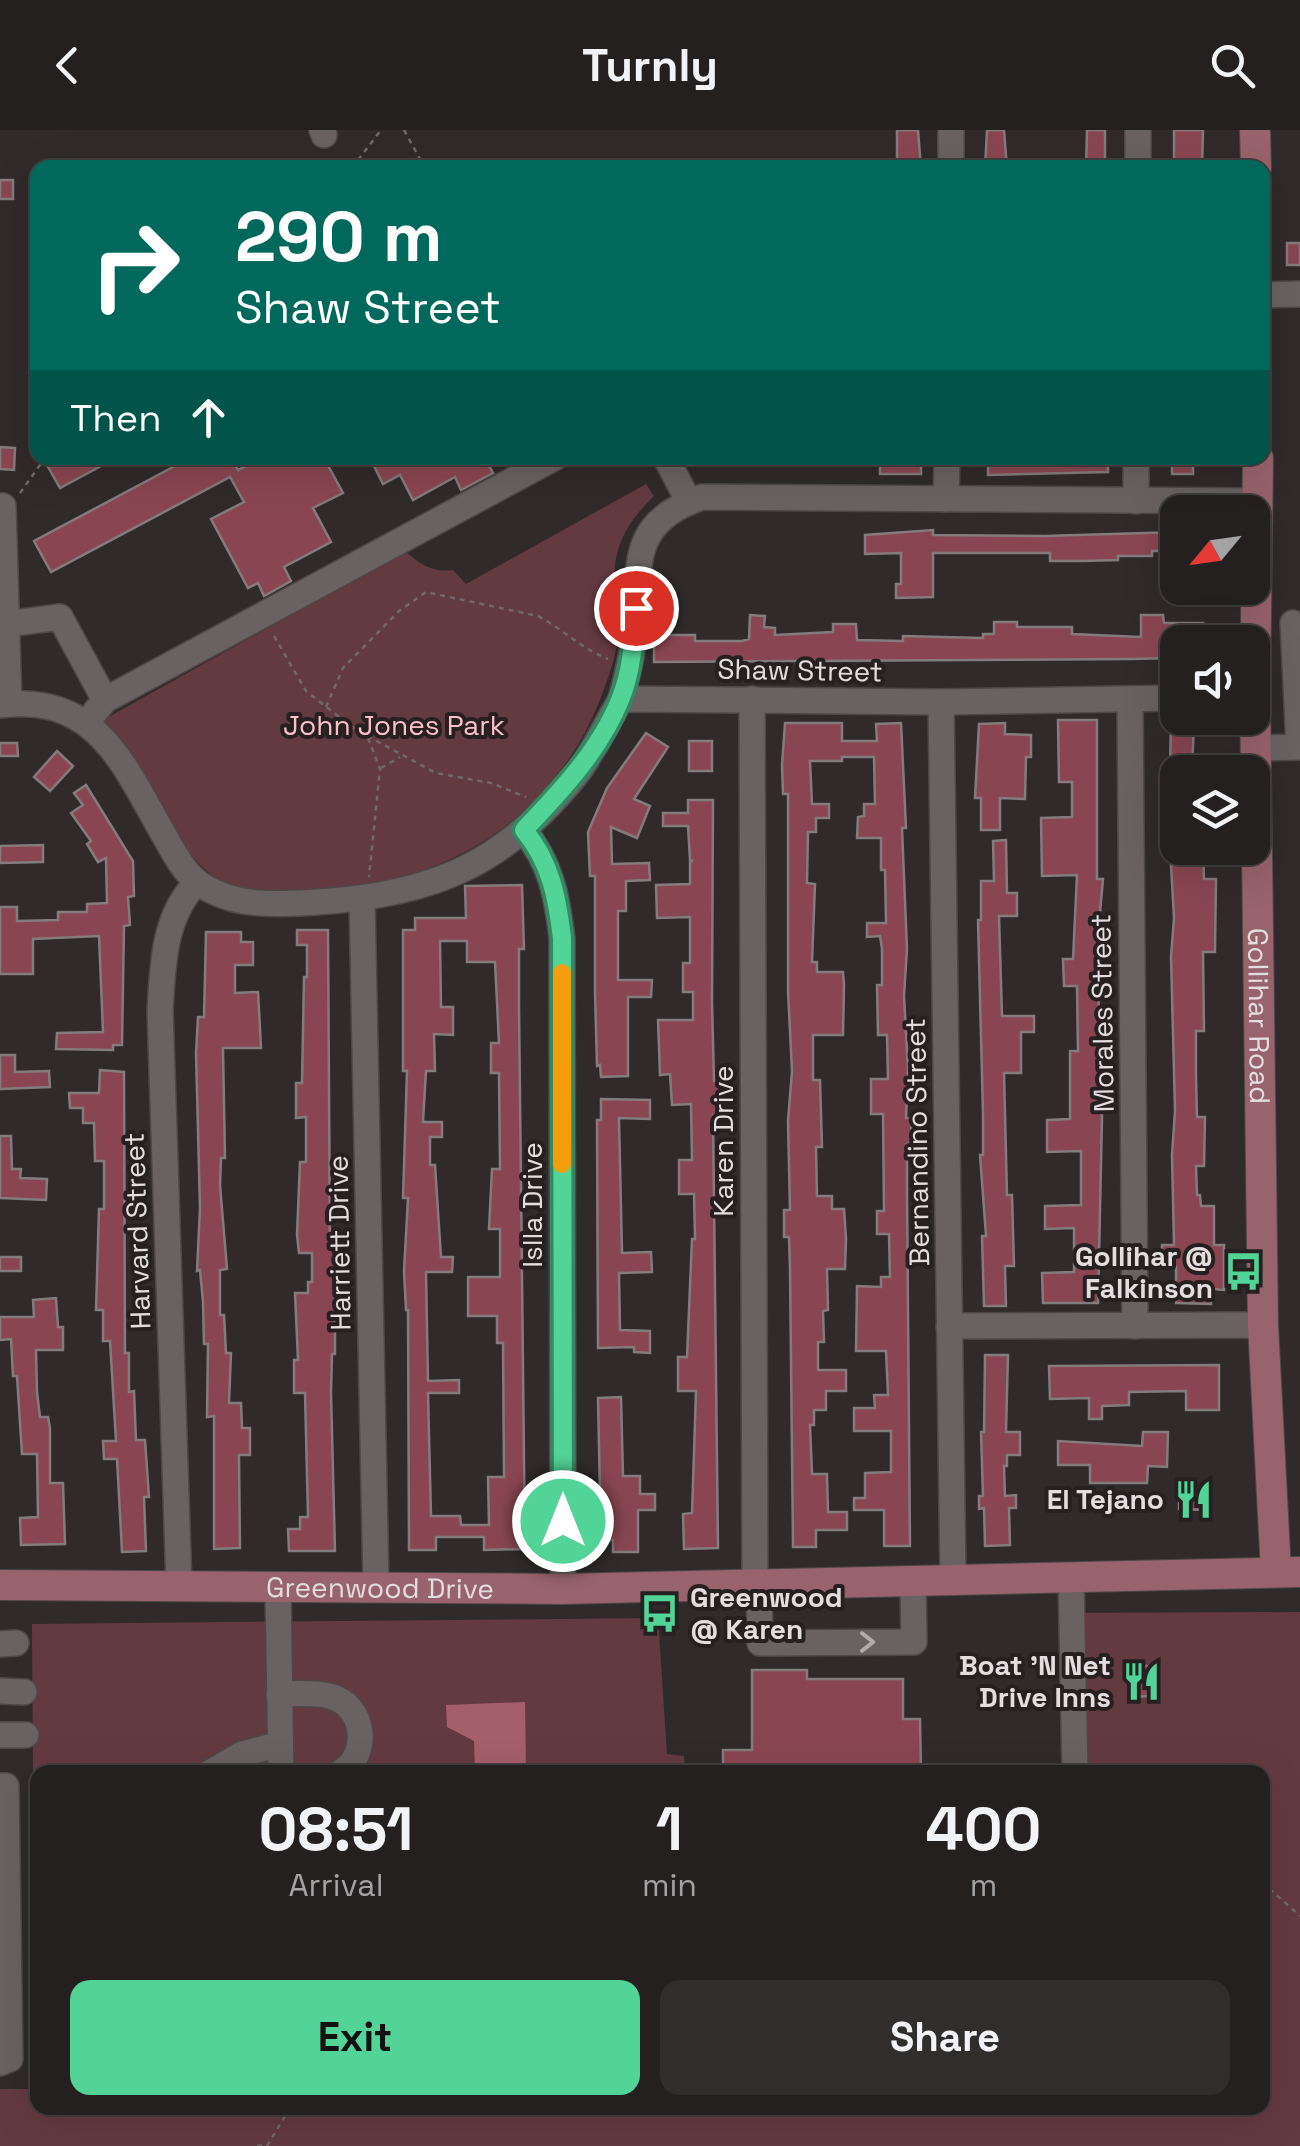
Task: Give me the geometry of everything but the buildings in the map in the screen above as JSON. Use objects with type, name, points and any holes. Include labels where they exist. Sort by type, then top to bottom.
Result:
[{"type":"main road","points":[[1255,130],[1256,160]]},
{"type":"main road","name":"Gollihar Road","points":[[1258,465],[1258,495]]},
{"type":"main road","name":"Gollihar Road","points":[[1256,605],[1256,623]]},
{"type":"main road","name":"Gollihar Road","points":[[1256,735],[1264,1325],[1288,1572]]},
{"type":"main road","name":"Greenwood Drive","points":[[0,1585],[564,1589],[1288,1572]]},
{"type":"street","points":[[951,160],[952,130]]},
{"type":"street","points":[[1138,130],[1138,160]]},
{"type":"street","points":[[1270,295],[1300,294]]},
{"type":"street","points":[[86,724],[105,700],[541,465]]},
{"type":"street","points":[[670,465],[689,502]]},
{"type":"street","points":[[946,499],[947,465]]},
{"type":"street","points":[[1136,465],[1136,501]]},
{"type":"street","points":[[2,506],[4,704],[34,704],[76,714],[114,748],[177,858],[197,882],[232,900],[265,904],[369,898],[432,885],[484,859],[524,830],[580,770],[621,699],[634,640],[642,546],[656,523],[676,506],[702,498],[1160,501]]},
{"type":"street","points":[[6,624],[60,617],[105,700]]},
{"type":"street","points":[[1256,623],[1296,623],[1299,749],[1256,748]]},
{"type":"street","name":"Shaw Street","points":[[621,699],[1160,699]]},
{"type":"street","name":"Karen Drive","points":[[752,699],[760,1644],[914,1642],[912,1581]]},
{"type":"street","name":"Morales Street","points":[[1130,701],[1136,1326]]},
{"type":"street","name":"Bernandino Street","points":[[940,702],[953,1580]]},
{"type":"street","name":"Islla Drive","points":[[524,830],[541,851],[556,892],[562,938],[564,1589]]},
{"type":"street","name":"Harvard Street","points":[[179,1587],[160,1010],[164,944],[183,896],[197,882]]},
{"type":"street","name":"Harriett Drive","points":[[369,898],[376,1586]]},
{"type":"street","points":[[949,1326],[1264,1325]]},
{"type":"street","points":[[1071,1577],[1075,1765]]},
{"type":"street","points":[[223,1765],[242,1754],[284,1765],[278,1587]]},
{"type":"street","points":[[280,1694],[332,1696],[352,1710],[361,1730],[359,1753],[350,1765]]},
{"type":"street","points":[[0,1734],[26,1735]]},
{"type":"street","points":[[0,1786],[6,1786],[10,2059],[0,2062]]},
{"type":"path","points":[[358,160],[382,130]]},
{"type":"path","points":[[404,130],[420,160]]},
{"type":"path","points":[[2,506],[22,492],[40,465]]},
{"type":"path","points":[[326,707],[343,668],[399,611],[426,592],[538,616],[555,625],[575,644],[628,666]]},
{"type":"path","points":[[269,625],[306,691],[368,736],[436,773],[491,783],[548,804]]},
{"type":"path","points":[[368,736],[380,769],[369,898]]},
{"type":"path","points":[[380,769],[403,756]]},
{"type":"path","points":[[1270,1889],[1300,1916]]},
{"type":"path","points":[[257,2146],[268,2145],[286,2115]]},
{"type":"green space","name":"John Jones Park","points":[[646,484],[654,496],[628,527],[615,562],[620,620],[617,645],[585,733],[559,773],[527,808],[490,837],[449,860],[405,877],[357,887],[273,892],[228,884],[190,854],[128,749],[103,720],[405,551],[427,566],[453,570],[466,584]]},
{"type":"green space","points":[[1300,1612],[1300,2146],[0,2146],[0,2089],[30,2089],[30,2115],[1270,2115],[1270,1765],[1063,1765],[1061,1613]]},
{"type":"green space","points":[[658,1618],[667,1754],[684,1756],[685,1765],[33,1765],[32,1624]]},
{"type":"shaded area","points":[[525,1702],[526,1765],[475,1765],[474,1741],[447,1727],[446,1705]]},
{"type":"slow traffic","points":[[562,973],[562,1164]]},
{"type":"place","name":"Gollihar @ Falkinson","points":[[1243,1272]]},
{"type":"place","name":"El Tejano","points":[[1194,1499]]},
{"type":"place","name":"Greenwood @ Karen","points":[[660,1613]]},
{"type":"place","name":"Boat 'N Net Drive Inns","points":[[1141,1681]]},
{"type":"route","points":[[563,1521],[562,938],[556,892],[541,851],[524,830],[580,770],[621,699],[634,640],[636,608]]}]
